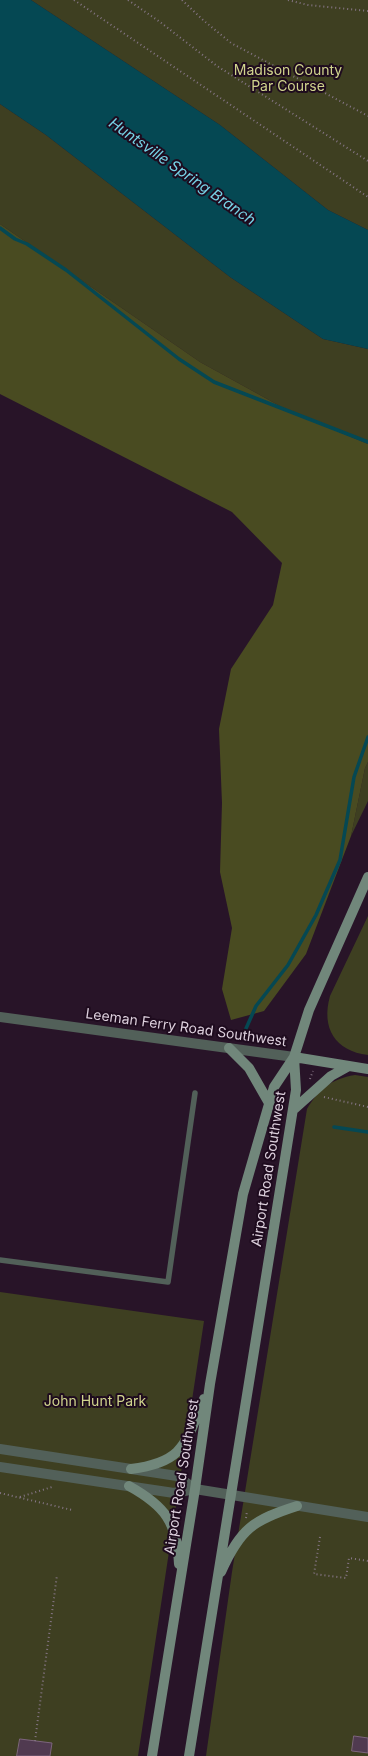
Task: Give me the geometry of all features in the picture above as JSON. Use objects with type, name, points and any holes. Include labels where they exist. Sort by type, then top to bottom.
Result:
[{"type":"street","points":[[294,1057],[309,1010],[368,877]]},
{"type":"street","name":"Leeman Ferry Road Southwest","points":[[0,1017],[294,1057],[368,1069]]},
{"type":"street","points":[[229,1048],[249,1068],[269,1103]]},
{"type":"street","name":"Airport Road Southwest","points":[[152,1756],[195,1489],[210,1384],[242,1194],[274,1087],[294,1057]]},
{"type":"street","name":"Airport Road Southwest","points":[[189,1756],[215,1585],[259,1325],[293,1110],[296,1090],[294,1057]]},
{"type":"street","points":[[293,1110],[331,1076],[349,1066]]},
{"type":"street","points":[[131,1469],[150,1466],[169,1458],[179,1450],[189,1437],[210,1384]]},
{"type":"street","points":[[0,1449],[177,1476],[195,1489]]},
{"type":"street","points":[[0,1467],[174,1493],[195,1489],[368,1517]]},
{"type":"street","points":[[128,1486],[148,1497],[160,1507],[166,1515],[175,1532],[179,1556],[180,1582]]},
{"type":"street","points":[[215,1585],[239,1538],[256,1522],[278,1512],[297,1506]]},
{"type":"lane","points":[[0,1260],[168,1282],[195,1093]]},
{"type":"path","points":[[74,0],[368,197]]},
{"type":"path","points":[[128,0],[160,22],[217,66],[368,161]]},
{"type":"path","points":[[182,0],[231,43],[368,116]]},
{"type":"path","points":[[288,0],[308,5],[368,11]]},
{"type":"path","points":[[310,1079],[314,1069]]},
{"type":"path","points":[[322,1097],[368,1107]]},
{"type":"path","points":[[20,1497],[55,1486]]},
{"type":"path","points":[[0,1493],[72,1510]]},
{"type":"path","points":[[241,1516],[245,1517]]},
{"type":"path","points":[[320,1537],[314,1574],[346,1578],[349,1558],[368,1561]]},
{"type":"path","points":[[35,1741],[57,1575]]},
{"type":"green space","name":"Madison County Par Course","points":[[31,0],[368,0],[368,230],[328,210],[220,125]]},
{"type":"green space","points":[[0,104],[46,135],[230,277],[323,339],[368,349],[368,444],[289,411],[200,362],[0,224]]},
{"type":"green space","points":[[0,224],[200,362],[289,411],[368,444],[368,762],[365,768],[351,836],[306,954],[264,1011],[231,1020],[222,989],[232,928],[220,872],[222,803],[219,729],[231,669],[273,605],[282,563],[232,512],[0,394]]},
{"type":"green space","points":[[368,762],[368,801],[351,836],[365,768]]},
{"type":"green space","points":[[368,916],[368,1055],[347,1049],[333,1036],[329,1028],[328,1008],[330,996]]},
{"type":"green space","points":[[355,1075],[368,1077],[368,1756],[206,1756],[232,1572],[307,1109],[316,1096],[326,1086],[339,1079]]},
{"type":"green space","name":"John Hunt Park","points":[[0,1292],[204,1321],[138,1756],[0,1756]]},
{"type":"water","name":"Huntsville Spring Branch","points":[[0,0],[31,0],[220,125],[328,210],[368,230],[368,349],[323,339],[230,277],[46,135],[0,104]]},
{"type":"building","points":[[354,1736],[368,1738],[368,1753],[352,1751]]},
{"type":"building","points":[[20,1739],[52,1743],[50,1756],[17,1756]]},
{"type":"waterway","points":[[0,228],[15,239],[27,244],[66,270],[179,359],[214,382],[368,442]]},
{"type":"waterway","points":[[244,1033],[256,1006],[288,965],[316,915],[340,860],[354,777],[368,737]]},
{"type":"waterway","points":[[334,1127],[368,1132]]}]
